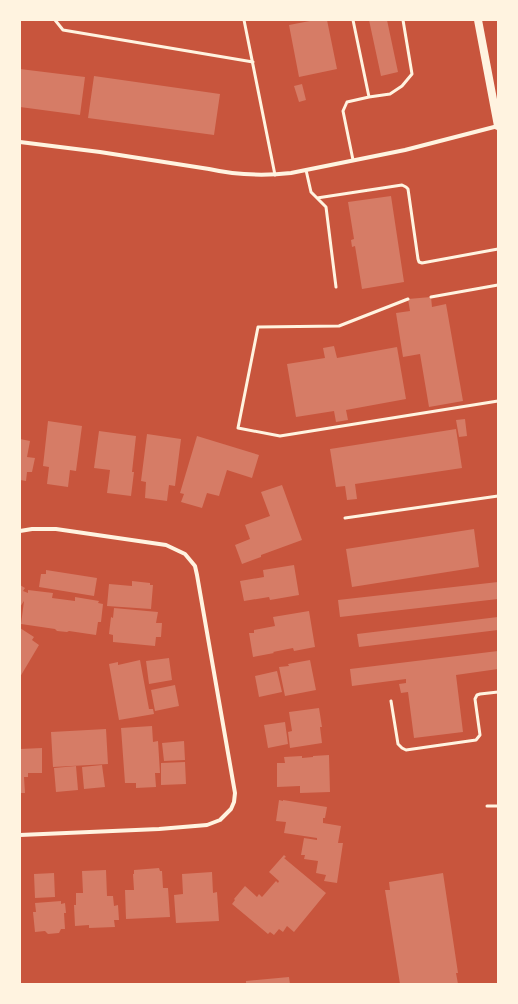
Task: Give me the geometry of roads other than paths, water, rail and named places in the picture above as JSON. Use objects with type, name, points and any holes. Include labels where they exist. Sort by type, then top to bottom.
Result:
[{"type":"main road","points":[[478,20],[498,126]]},
{"type":"street","points":[[20,142],[100,152],[225,172],[275,175],[405,150],[498,126]]},
{"type":"street","points":[[20,531],[32,529],[56,529],[166,546],[185,554],[194,566],[197,575],[235,793],[234,802],[231,809],[220,820],[207,825],[20,836]]},
{"type":"lane","points":[[55,20],[63,30],[253,62]]},
{"type":"lane","points":[[244,20],[275,175]]},
{"type":"lane","points":[[353,20],[369,97]]},
{"type":"lane","points":[[353,160],[343,111],[347,102],[390,94],[402,86],[412,74],[403,20]]},
{"type":"lane","points":[[306,170],[312,192],[326,208],[336,287]]},
{"type":"lane","points":[[317,198],[406,186],[408,189],[419,262],[422,263],[498,249]]},
{"type":"lane","points":[[431,297],[498,285]]},
{"type":"lane","points":[[408,299],[339,326],[258,327],[238,428],[280,436],[498,401]]},
{"type":"lane","points":[[345,518],[498,496]]},
{"type":"lane","points":[[391,702],[398,744],[406,750],[476,740],[480,735],[475,699],[477,695],[480,694],[498,692]]},
{"type":"lane","points":[[487,806],[498,806]]}]
